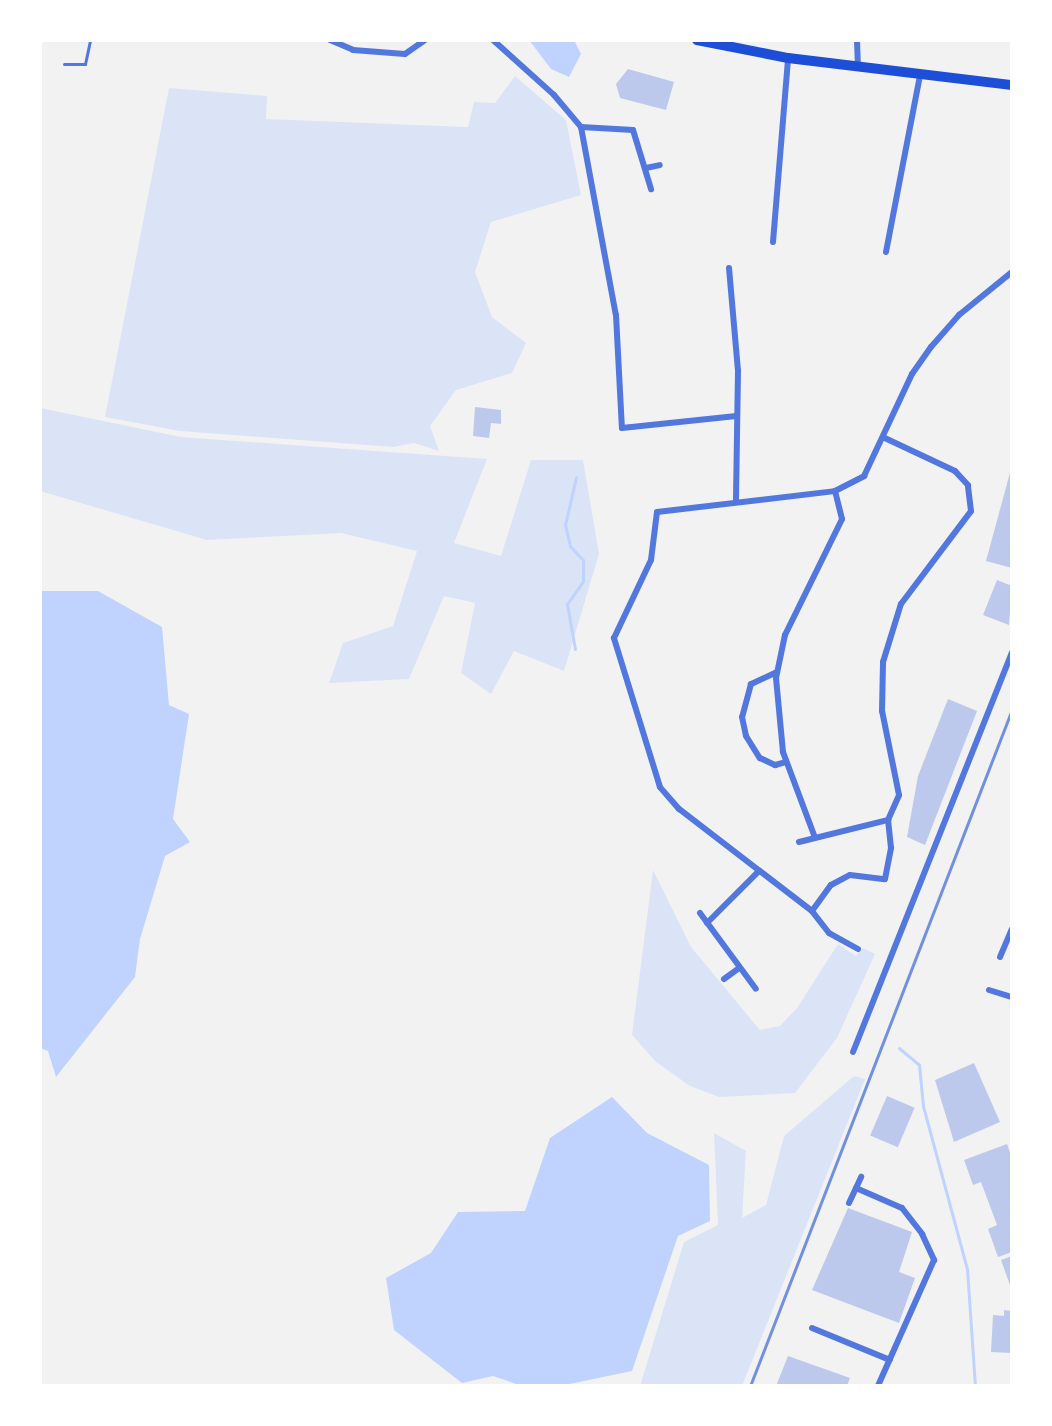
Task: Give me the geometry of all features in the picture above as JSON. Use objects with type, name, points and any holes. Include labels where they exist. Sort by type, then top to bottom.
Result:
[{"type":"highway","points":[[697,40],[788,58],[921,71],[1012,85]]},
{"type":"street","points":[[330,40],[353,50],[405,54],[425,40]]},
{"type":"street","points":[[493,40],[554,95],[581,127],[616,315],[622,428],[736,416]]},
{"type":"street","points":[[857,40],[858,64]]},
{"type":"street","points":[[773,242],[788,58]]},
{"type":"street","points":[[886,252],[921,71]]},
{"type":"street","points":[[581,127],[633,130],[651,189]]},
{"type":"street","points":[[646,168],[660,165]]},
{"type":"street","points":[[729,268],[737,345],[736,501]]},
{"type":"street","points":[[858,949],[829,933],[812,911],[679,809],[660,787],[614,638],[651,560],[657,512],[835,491],[864,476],[885,438],[912,374],[931,347],[959,315],[1012,272]]},
{"type":"street","points":[[812,911],[831,885],[850,875],[885,879],[891,848],[888,820],[899,795],[882,711],[883,662],[891,629],[918,579],[961,529],[972,500],[968,485],[955,471],[885,438]]},
{"type":"street","points":[[814,835],[786,762],[778,724],[777,672],[785,635],[842,519],[835,491]]},
{"type":"street","points":[[853,1052],[1012,652]]},
{"type":"street","points":[[777,672],[751,684],[742,717],[746,736],[760,758],[775,765],[786,762]]},
{"type":"street","points":[[799,842],[814,835],[862,830],[888,820]]},
{"type":"street","points":[[707,923],[759,871]]},
{"type":"street","points":[[700,913],[756,989]]},
{"type":"street","points":[[1000,957],[1012,929]]},
{"type":"street","points":[[724,979],[739,968]]},
{"type":"street","points":[[989,990],[1012,997]]},
{"type":"street","points":[[849,1203],[861,1177]]},
{"type":"street","points":[[856,1188],[902,1208],[922,1234],[934,1260],[878,1386]]},
{"type":"street","points":[[812,1328],[890,1360]]},
{"type":"lane","points":[[64,64],[85,64],[90,40]]},
{"type":"shaded area","points":[[515,76],[566,120],[581,195],[491,222],[475,272],[492,317],[526,343],[512,373],[456,390],[430,426],[439,451],[414,443],[393,447],[180,431],[105,417],[169,88],[267,96],[266,119],[468,127],[474,102],[495,103]]},
{"type":"shaded area","points":[[40,408],[181,437],[487,459],[454,543],[501,556],[531,460],[583,460],[599,554],[564,671],[514,651],[491,694],[461,673],[475,603],[444,596],[409,679],[329,683],[343,643],[393,626],[417,551],[341,533],[207,540],[40,491]]},
{"type":"shaded area","points":[[653,870],[691,947],[760,1030],[780,1026],[797,1008],[838,944],[856,956],[863,948],[875,954],[837,1038],[795,1093],[719,1097],[690,1086],[656,1062],[632,1035]]},
{"type":"shaded area","points":[[854,1076],[865,1079],[742,1386],[640,1386],[684,1242],[718,1225],[714,1133],[746,1151],[742,1218],[766,1205],[784,1136]]},
{"type":"water","points":[[529,40],[574,40],[581,54],[569,77],[551,69]]},
{"type":"water","points":[[40,591],[98,591],[162,627],[169,705],[189,714],[173,819],[190,842],[165,856],[140,939],[135,977],[56,1077],[48,1051],[40,1048]]},
{"type":"water","points":[[612,1097],[647,1133],[709,1165],[710,1221],[678,1236],[632,1371],[560,1386],[522,1386],[493,1376],[462,1383],[394,1330],[386,1278],[431,1253],[458,1212],[525,1211],[550,1138]]},
{"type":"building","points":[[628,69],[674,82],[666,110],[620,98],[616,84]]},
{"type":"building","points":[[475,407],[501,410],[501,424],[491,423],[489,438],[473,436]]},
{"type":"building","points":[[1012,469],[1012,568],[986,561]]},
{"type":"building","points":[[997,580],[1012,586],[1009,625],[983,615]]},
{"type":"building","points":[[948,699],[977,711],[925,845],[907,837],[918,776]]},
{"type":"building","points":[[974,1063],[1000,1122],[954,1142],[935,1080]]},
{"type":"building","points":[[887,1096],[915,1108],[898,1147],[870,1136]]},
{"type":"building","points":[[1007,1144],[1012,1158],[1012,1252],[998,1257],[988,1229],[997,1225],[981,1182],[973,1185],[964,1160]]},
{"type":"building","points":[[848,1208],[912,1232],[899,1272],[915,1278],[899,1323],[812,1290]]},
{"type":"building","points":[[1012,1256],[1012,1284],[1010,1285],[1001,1260]]},
{"type":"building","points":[[1004,1310],[1012,1311],[1012,1353],[991,1352],[993,1315],[1004,1316]]},
{"type":"building","points":[[788,1356],[850,1378],[847,1386],[776,1386]]},
{"type":"waterway","points":[[575,649],[567,604],[583,581],[583,560],[570,546],[565,525],[576,477]]},
{"type":"waterway","points":[[899,1048],[919,1065],[923,1106],[967,1269],[975,1386]]},
{"type":"railway","points":[[750,1386],[1012,709]]}]
